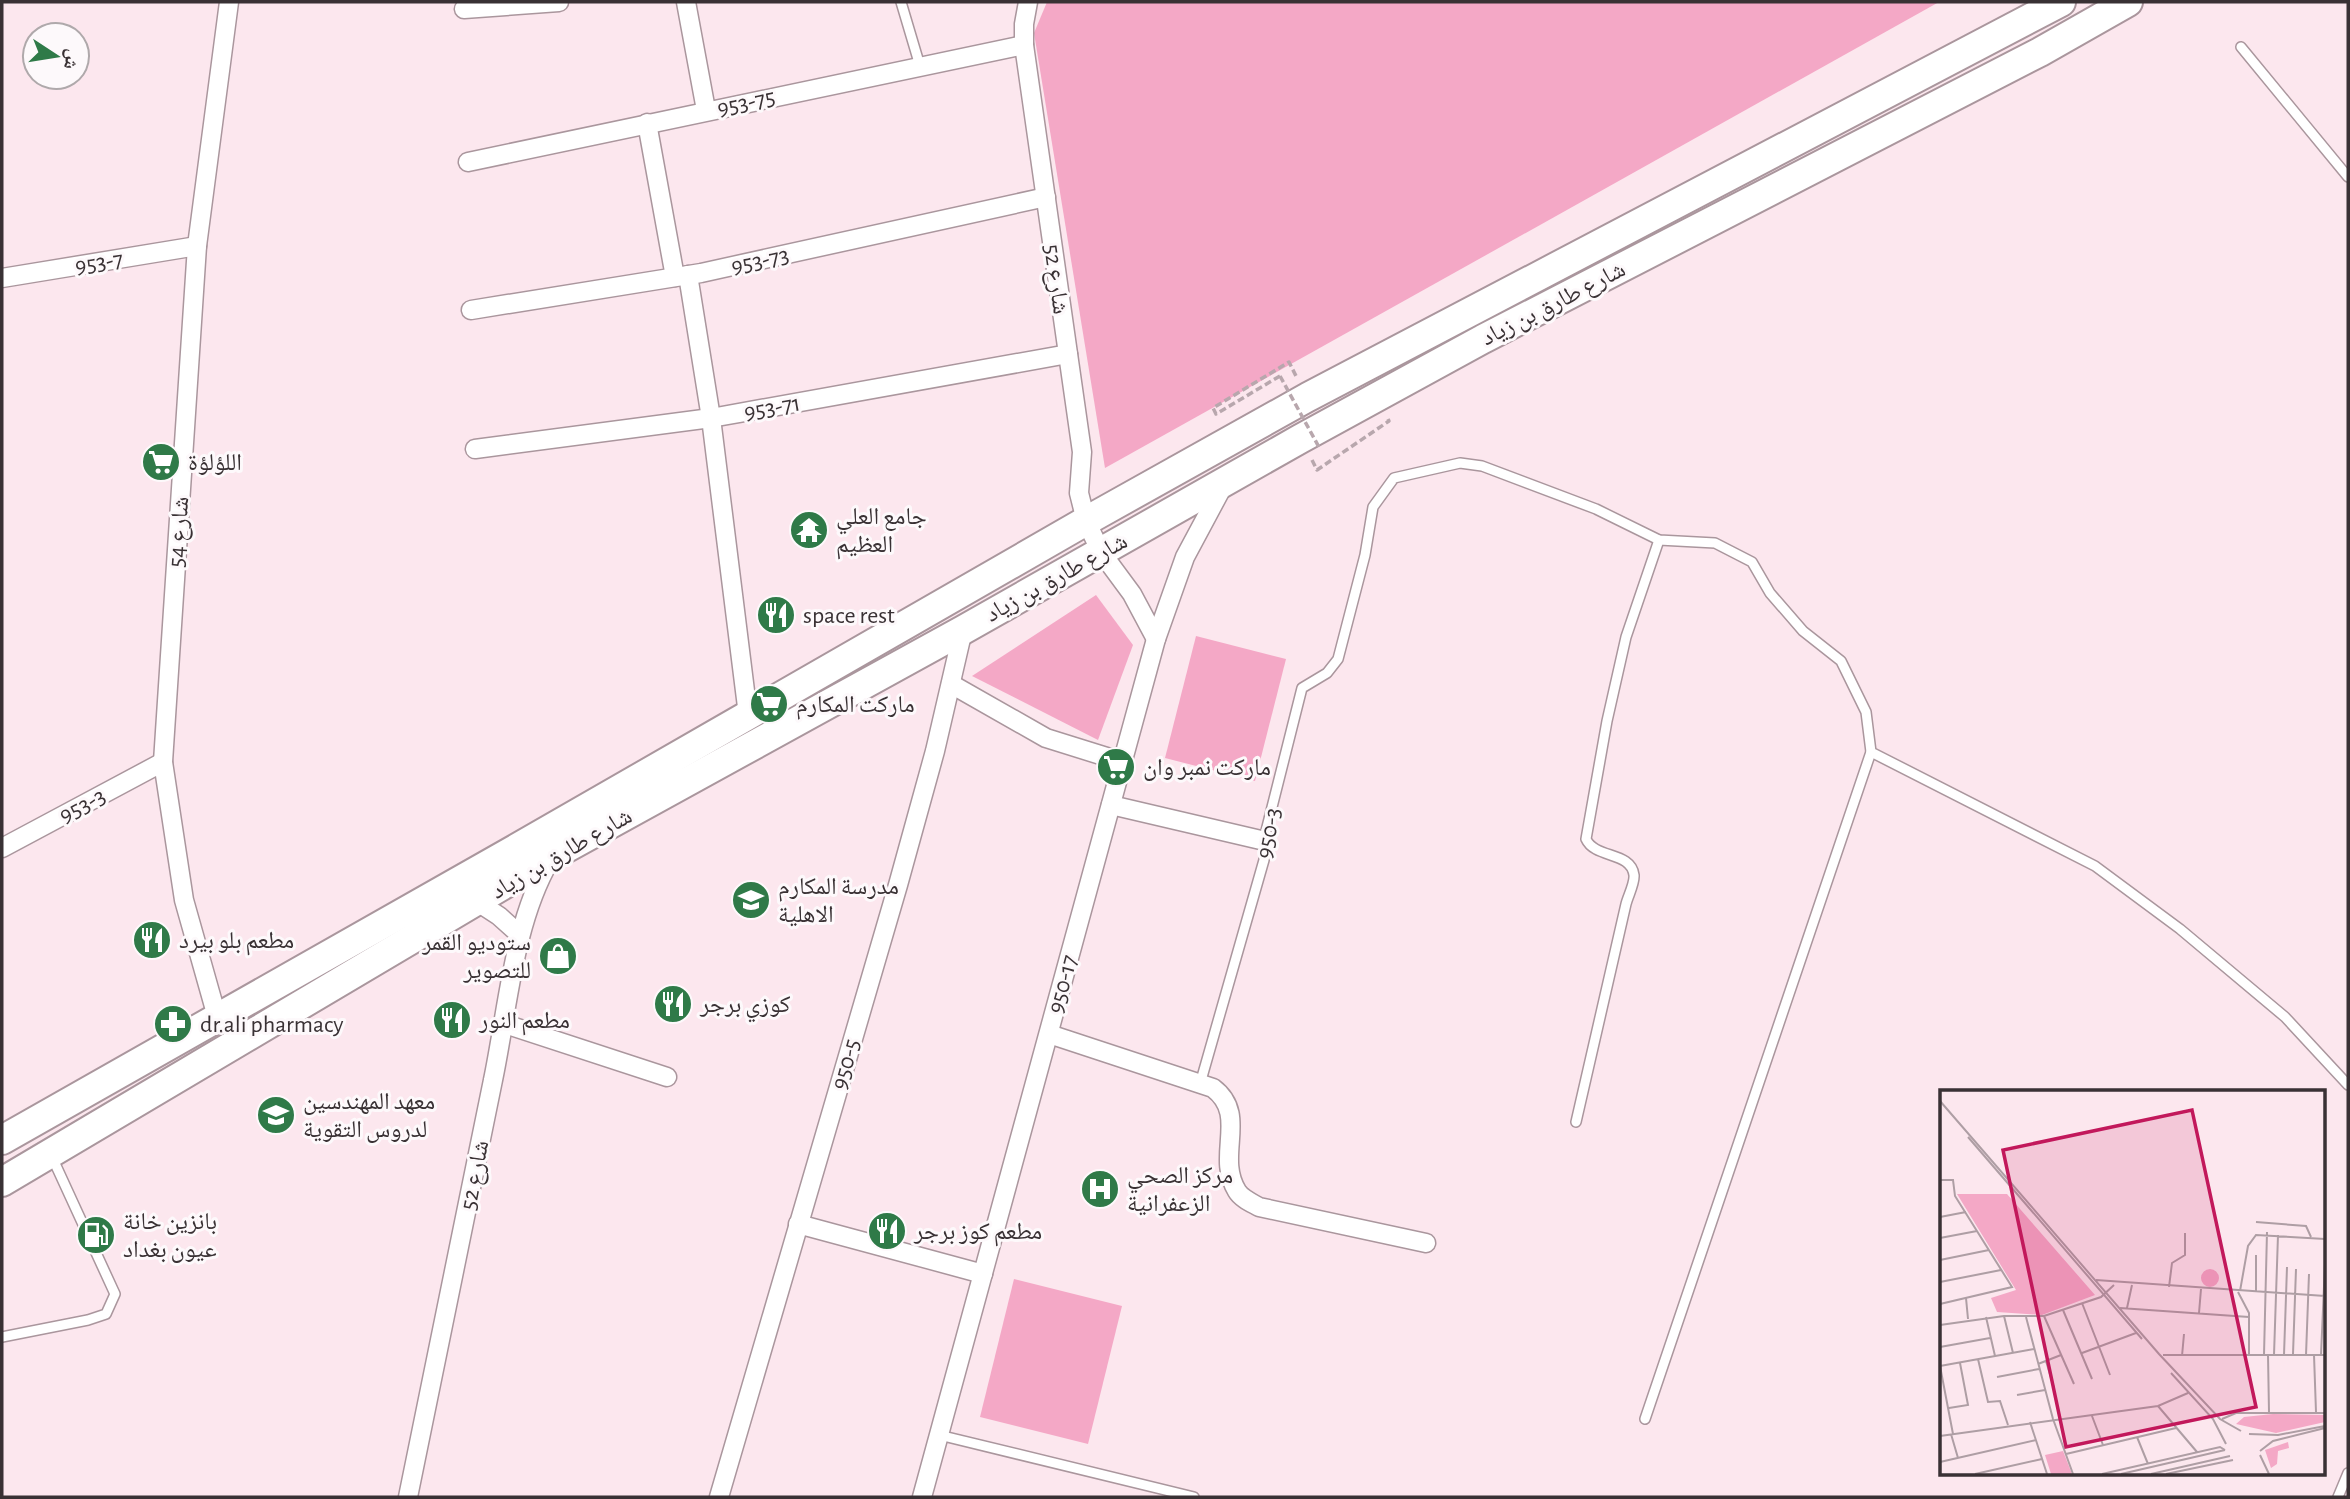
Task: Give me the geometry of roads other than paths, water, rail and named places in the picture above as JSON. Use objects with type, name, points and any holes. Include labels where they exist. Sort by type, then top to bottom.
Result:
[{"type":"main road","name":"شارع طارق بن زياد","points":[[2,1140],[1308,397],[2061,2]]},
{"type":"main road","name":"شارع طارق بن زياد","points":[[2,1182],[552,856],[1227,480],[1483,339],[2040,52],[2128,2]]},
{"type":"street","name":"شارع 54","points":[[217,1017],[184,900],[163,762],[197,246],[229,2]]},
{"type":"street","points":[[464,9],[559,2]]},
{"type":"street","points":[[686,2],[706,110]]},
{"type":"street","name":"شارع 52","points":[[1028,2],[1024,45],[1082,452],[1079,493],[1086,521],[1101,552],[1132,594],[1156,639]]},
{"type":"street","name":"953-75","points":[[468,162],[1024,45]]},
{"type":"street","points":[[647,123],[711,418],[748,715]]},
{"type":"street","name":"953-73","points":[[471,310],[681,276],[1046,197]]},
{"type":"street","name":"953-7","points":[[2,278],[197,246]]},
{"type":"street","name":"953-71","points":[[475,449],[711,418],[1068,354]]},
{"type":"street","name":"950-17","points":[[922,1497],[1156,639],[1185,557],[1227,480]]},
{"type":"street","name":"950-5","points":[[719,1497],[898,885],[963,629]]},
{"type":"street","points":[[951,684],[1046,738],[1123,762]]},
{"type":"street","name":"953-3","points":[[2,848],[163,762]]},
{"type":"street","points":[[1111,805],[1265,841]]},
{"type":"street","name":"شارع 52","points":[[408,1497],[505,1024],[520,935],[536,886],[552,856]]},
{"type":"street","points":[[476,901],[499,916],[520,935]]},
{"type":"street","points":[[505,1024],[667,1077]]},
{"type":"street","points":[[1049,1034],[1213,1088],[1224,1097],[1230,1109],[1228,1169],[1237,1193],[1259,1207],[1426,1243]]},
{"type":"street","points":[[798,1223],[983,1274]]},
{"type":"lane","points":[[901,2],[920,66]]},
{"type":"lane","points":[[2241,47],[2348,177]]},
{"type":"lane","name":"950-3","points":[[1200,1084],[1264,860],[1265,841],[1303,688],[1327,673],[1338,659],[1365,555],[1373,507],[1394,478],[1460,463],[1482,467],[1596,509],[1659,540]]},
{"type":"lane","points":[[1577,1122],[1634,877],[1630,865],[1622,859],[1599,852],[1589,845],[1586,839],[1607,721],[1626,637],[1659,540],[1715,543],[1752,562],[1770,593],[1803,631],[1841,661],[1866,712],[1871,752],[1645,1419]]},
{"type":"lane","points":[[1871,752],[2095,866],[2180,929],[2285,1017],[2348,1085]]},
{"type":"lane","points":[[2,1337],[106,1314],[116,1294],[50,1152]]},
{"type":"lane","points":[[939,1435],[1194,1497]]},
{"type":"lane","points":[[2338,1497],[2348,1473]]},
{"type":"place","name":"اللؤلؤة","points":[[161,462]]},
{"type":"place","name":"جامع العلي العظيم","points":[[809,530]]},
{"type":"place","name":"space rest","points":[[776,615]]},
{"type":"place","name":"ماركت المكارم","points":[[769,704]]},
{"type":"place","name":"ماركت نمبر وان","points":[[1116,767]]},
{"type":"place","name":"مدرسة المكارم الاهلية","points":[[751,900]]},
{"type":"place","name":"مطعم بلو بيرد","points":[[152,940]]},
{"type":"place","name":"ستوديو القمر للتصوير","points":[[558,956]]},
{"type":"place","name":"كوزي برجر","points":[[673,1004]]},
{"type":"place","name":"مطعم النور","points":[[452,1020]]},
{"type":"place","name":"dr.ali pharmacy","points":[[173,1024]]},
{"type":"place","name":"معهد المهندسين لدروس التقوية","points":[[276,1115]]},
{"type":"place","name":"مركز الصحي الزعفرانية","points":[[1100,1189]]},
{"type":"place","name":"مطعم كوز برجر","points":[[887,1231]]},
{"type":"place","name":"بانزين خانة عيون بغداد","points":[[96,1235]]}]
